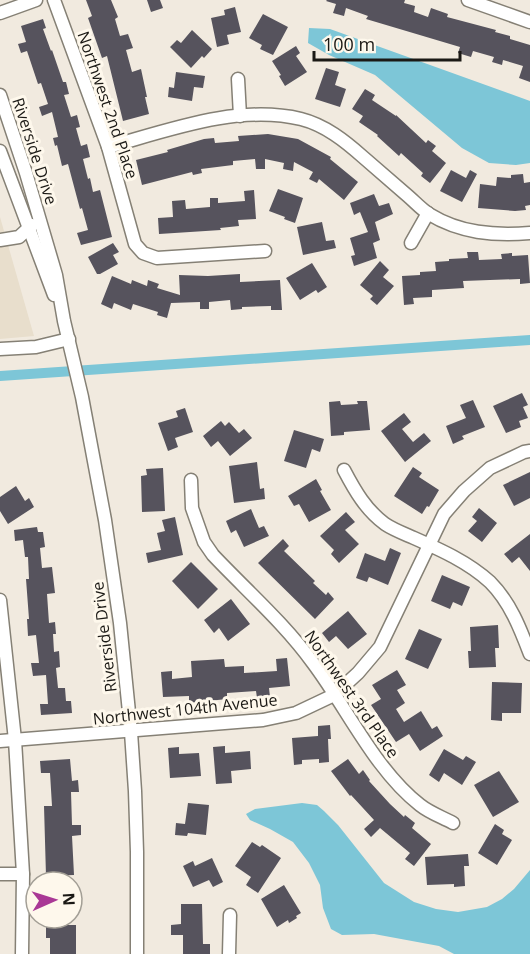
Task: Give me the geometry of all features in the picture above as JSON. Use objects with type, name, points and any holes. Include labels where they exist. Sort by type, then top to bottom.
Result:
[{"type":"street","points":[[0,13],[36,0]]},
{"type":"street","name":"Northwest 2nd Place","points":[[54,0],[108,147],[135,244],[143,253],[157,258],[265,251]]},
{"type":"street","points":[[468,0],[530,22]]},
{"type":"street","points":[[238,79],[240,116]]},
{"type":"street","name":"Riverside Drive","points":[[0,94],[56,275],[96,467],[119,612],[135,791],[136,954]]},
{"type":"street","points":[[108,147],[199,122],[240,116],[302,119],[330,130],[428,213],[456,227],[486,234],[530,233]]},
{"type":"street","name":"Riverside Drive","points":[[0,151],[64,321]]},
{"type":"street","points":[[411,243],[428,213]]},
{"type":"street","points":[[0,240],[19,237],[39,217]]},
{"type":"street","points":[[0,349],[70,345]]},
{"type":"street","name":"Northwest 104th Avenue","points":[[0,741],[263,720],[296,713],[334,695],[358,673],[380,647],[444,514],[490,468],[530,451]]},
{"type":"street","points":[[344,470],[356,494],[371,512],[387,525],[469,565],[490,583],[507,602],[530,654]]},
{"type":"street","name":"Northwest 3rd Place","points":[[191,480],[192,508],[204,542],[213,555],[292,637],[313,663],[388,773],[404,791],[422,807],[453,823]]},
{"type":"street","points":[[0,600],[15,740],[23,874],[22,954]]},
{"type":"street","points":[[0,874],[23,874]]},
{"type":"street","points":[[229,954],[230,915]]},
{"type":"shaded area","points":[[0,217],[34,336],[0,339]]},
{"type":"water","points":[[309,28],[330,29],[530,101],[530,163],[516,165],[489,163],[462,148],[375,75],[308,43]]},
{"type":"water","points":[[302,803],[317,805],[324,811],[384,883],[414,902],[436,909],[458,912],[487,907],[514,889],[530,870],[530,954],[454,954],[439,946],[374,934],[342,935],[331,929],[323,908],[320,885],[309,863],[293,842],[250,820],[246,814],[255,809]]},
{"type":"building","points":[[86,0],[111,0],[118,17],[115,19],[120,36],[128,34],[133,48],[126,50],[132,72],[141,69],[149,114],[123,121],[107,56],[102,58],[88,18],[92,16]]},
{"type":"building","points":[[147,0],[160,0],[163,8],[151,12]]},
{"type":"building","points":[[327,0],[405,0],[404,3],[415,6],[414,12],[428,17],[431,8],[448,14],[447,17],[496,30],[495,32],[510,36],[510,39],[530,45],[530,82],[519,78],[523,66],[503,60],[502,65],[492,62],[494,57],[473,51],[471,57],[458,53],[460,47],[366,19],[368,16],[346,8],[344,16],[333,13],[336,4]]},
{"type":"building","points":[[235,7],[241,32],[227,35],[229,44],[217,47],[211,18],[225,15],[224,10]]},
{"type":"building","points":[[263,14],[288,27],[273,55],[260,49],[262,45],[249,38]]},
{"type":"building","points":[[43,19],[46,28],[43,29],[51,51],[63,82],[66,82],[69,94],[64,95],[71,117],[77,115],[80,127],[76,128],[81,146],[87,144],[90,157],[83,159],[88,179],[90,178],[93,192],[100,190],[112,237],[81,245],[77,233],[88,230],[68,164],[62,166],[57,145],[55,146],[53,138],[58,137],[52,112],[42,116],[39,107],[48,104],[41,83],[38,84],[27,51],[21,53],[18,44],[26,42],[21,26]]},
{"type":"building","points":[[192,30],[212,49],[191,68],[170,47],[177,40],[181,43]]},
{"type":"building","points":[[296,46],[300,53],[296,56],[307,72],[285,86],[272,61]]},
{"type":"building","points":[[326,68],[339,72],[335,85],[346,89],[340,107],[315,99]]},
{"type":"building","points":[[176,72],[205,76],[203,88],[194,87],[192,101],[168,97],[169,87],[174,88]]},
{"type":"building","points":[[365,89],[375,95],[372,100],[396,115],[426,143],[428,140],[436,146],[432,151],[446,163],[430,183],[421,176],[423,173],[401,153],[399,156],[378,135],[359,122],[363,116],[352,109]]},
{"type":"building","points":[[268,134],[298,139],[331,157],[330,159],[358,182],[344,200],[319,179],[317,183],[309,179],[313,172],[294,162],[293,171],[283,169],[284,163],[265,159],[265,169],[256,169],[255,159],[233,161],[233,165],[201,169],[202,173],[193,175],[192,172],[142,185],[136,160],[204,139],[214,138],[215,143],[239,141],[238,136]]},
{"type":"building","points":[[451,170],[466,178],[470,170],[477,174],[462,202],[440,191]]},
{"type":"building","points":[[523,174],[524,183],[530,182],[530,205],[525,206],[526,210],[478,208],[480,184],[496,186],[497,177],[511,178],[511,175]]},
{"type":"building","points":[[278,189],[303,198],[295,223],[269,211]]},
{"type":"building","points":[[254,190],[256,219],[238,220],[239,226],[220,228],[221,230],[159,234],[158,218],[173,217],[172,201],[185,200],[186,209],[210,207],[210,198],[218,198],[218,203],[245,201],[244,191]]},
{"type":"building","points":[[374,194],[379,206],[389,203],[393,214],[375,222],[380,240],[373,243],[377,258],[354,266],[351,256],[355,255],[350,238],[368,232],[360,212],[354,215],[350,203]]},
{"type":"building","points":[[322,222],[326,241],[334,240],[336,248],[303,255],[297,227]]},
{"type":"building","points":[[113,243],[119,252],[113,255],[118,264],[97,274],[88,257]]},
{"type":"building","points":[[467,252],[478,252],[479,260],[502,259],[501,254],[528,255],[530,283],[520,284],[520,279],[463,281],[464,288],[432,290],[432,297],[413,298],[414,304],[404,305],[402,276],[436,271],[435,262],[468,258]]},
{"type":"building","points":[[380,261],[389,270],[383,277],[394,286],[377,305],[370,299],[373,296],[360,285]]},
{"type":"building","points":[[312,263],[327,287],[318,293],[316,290],[300,300],[286,278]]},
{"type":"building","points":[[240,274],[240,282],[280,280],[282,310],[271,310],[271,306],[242,307],[242,309],[231,310],[230,300],[209,302],[209,309],[200,309],[200,302],[171,303],[167,318],[157,315],[158,312],[133,304],[131,310],[114,303],[112,309],[101,304],[112,276],[131,284],[132,280],[147,286],[148,280],[159,284],[157,288],[180,295],[179,275]]},
{"type":"building","points":[[522,393],[528,405],[523,407],[528,418],[519,421],[521,427],[506,433],[493,406]]},
{"type":"building","points":[[473,400],[485,427],[462,436],[464,439],[453,444],[446,426],[466,418],[460,405]]},
{"type":"building","points":[[340,401],[341,405],[367,401],[370,430],[344,432],[344,435],[331,436],[329,402]]},
{"type":"building","points":[[185,408],[193,432],[175,438],[178,447],[168,451],[158,423],[178,417],[176,411]]},
{"type":"building","points":[[404,413],[411,422],[402,429],[413,442],[424,433],[431,441],[405,462],[381,431]]},
{"type":"building","points":[[221,421],[225,426],[229,422],[239,433],[244,429],[252,438],[230,456],[218,441],[211,447],[203,436]]},
{"type":"building","points":[[294,430],[324,439],[320,452],[312,449],[306,468],[284,461]]},
{"type":"building","points":[[257,462],[260,489],[264,488],[265,499],[234,503],[229,466]]},
{"type":"building","points":[[413,467],[422,473],[419,477],[439,490],[422,514],[394,496]]},
{"type":"building","points":[[163,468],[165,511],[142,512],[141,476],[147,475],[146,469]]},
{"type":"building","points":[[530,472],[530,498],[514,506],[503,485]]},
{"type":"building","points":[[316,479],[331,510],[309,522],[299,504],[294,506],[288,496]]},
{"type":"building","points":[[16,486],[25,501],[29,498],[34,507],[8,524],[0,511],[0,497]]},
{"type":"building","points":[[479,508],[497,523],[482,542],[468,531],[477,521],[472,517]]},
{"type":"building","points":[[251,509],[259,528],[264,526],[269,536],[244,547],[236,530],[231,533],[226,521]]},
{"type":"building","points":[[346,512],[355,522],[345,530],[359,544],[339,563],[331,554],[334,550],[320,536]]},
{"type":"building","points":[[175,517],[183,555],[148,563],[146,553],[161,550],[157,533],[165,531],[162,520]]},
{"type":"building","points":[[37,527],[38,532],[43,532],[45,547],[40,548],[42,568],[52,567],[55,593],[47,594],[49,623],[55,622],[54,652],[59,651],[60,667],[56,668],[58,688],[65,688],[66,701],[71,701],[72,713],[41,715],[40,704],[48,704],[46,675],[33,676],[31,663],[39,663],[36,635],[28,636],[26,579],[29,579],[28,557],[25,557],[23,540],[15,541],[14,530]]},
{"type":"building","points":[[530,534],[530,571],[519,557],[512,563],[504,554]]},
{"type":"building","points":[[283,539],[289,546],[284,551],[315,581],[313,583],[326,595],[328,592],[334,599],[315,619],[258,563]]},
{"type":"building","points":[[390,548],[401,553],[388,585],[369,577],[367,582],[356,578],[365,553],[385,561]]},
{"type":"building","points":[[191,562],[218,589],[198,609],[172,581]]},
{"type":"building","points":[[442,575],[470,587],[462,606],[453,602],[450,609],[431,601]]},
{"type":"building","points":[[231,599],[250,624],[228,641],[219,628],[214,633],[204,620]]},
{"type":"building","points":[[348,611],[367,634],[348,649],[336,636],[329,642],[322,633]]},
{"type":"building","points":[[498,625],[499,648],[495,648],[496,667],[469,668],[470,627]]},
{"type":"building","points":[[419,629],[442,639],[428,669],[405,659]]},
{"type":"building","points":[[287,658],[290,686],[269,688],[270,697],[257,698],[256,691],[227,693],[227,699],[189,703],[189,696],[163,697],[161,672],[172,671],[172,679],[192,677],[191,661],[224,659],[225,667],[244,666],[244,673],[277,671],[276,659]]},
{"type":"building","points":[[397,670],[406,685],[397,690],[405,703],[396,709],[404,722],[421,711],[432,729],[437,726],[443,736],[420,751],[409,734],[396,742],[371,705],[381,699],[372,685]]},
{"type":"building","points":[[492,682],[522,683],[521,713],[502,713],[502,721],[491,720]]},
{"type":"building","points":[[330,725],[329,762],[319,763],[319,759],[302,760],[302,764],[294,765],[292,738],[318,736],[318,726]]},
{"type":"building","points":[[225,746],[225,753],[250,751],[251,769],[231,771],[232,783],[216,784],[213,747]]},
{"type":"building","points":[[179,747],[179,754],[199,753],[201,776],[170,778],[168,748]]},
{"type":"building","points":[[444,749],[463,760],[466,756],[476,762],[462,785],[444,773],[439,782],[429,775]]},
{"type":"building","points":[[70,759],[72,781],[78,780],[79,792],[71,792],[72,825],[81,825],[81,835],[72,836],[74,870],[46,870],[44,806],[52,806],[50,773],[41,773],[40,761]]},
{"type":"building","points":[[348,759],[359,774],[363,770],[369,781],[390,804],[404,817],[405,815],[415,823],[412,828],[431,844],[414,866],[405,859],[410,853],[380,828],[371,837],[364,829],[374,820],[350,796],[331,771]]},
{"type":"building","points":[[499,771],[519,802],[493,817],[474,785]]},
{"type":"building","points":[[188,803],[209,805],[206,835],[188,833],[187,836],[175,835],[176,823],[185,824]]},
{"type":"building","points":[[495,824],[504,830],[502,834],[512,840],[497,865],[478,853]]},
{"type":"building","points":[[252,842],[260,847],[262,845],[281,858],[258,893],[246,885],[251,877],[235,866]]},
{"type":"building","points":[[468,854],[469,866],[464,866],[465,886],[427,885],[425,857]]},
{"type":"building","points":[[212,858],[223,882],[213,887],[209,880],[193,887],[183,866],[193,861],[195,866]]},
{"type":"building","points":[[284,885],[301,913],[289,923],[288,920],[277,927],[261,899]]},
{"type":"building","points":[[181,904],[202,904],[203,944],[210,944],[210,954],[183,954],[183,935],[171,935],[171,925],[181,924]]},
{"type":"building","points":[[46,930],[76,930],[76,954],[50,954],[50,938],[46,938]]},
{"type":"waterway","points":[[0,376],[530,340]]}]
